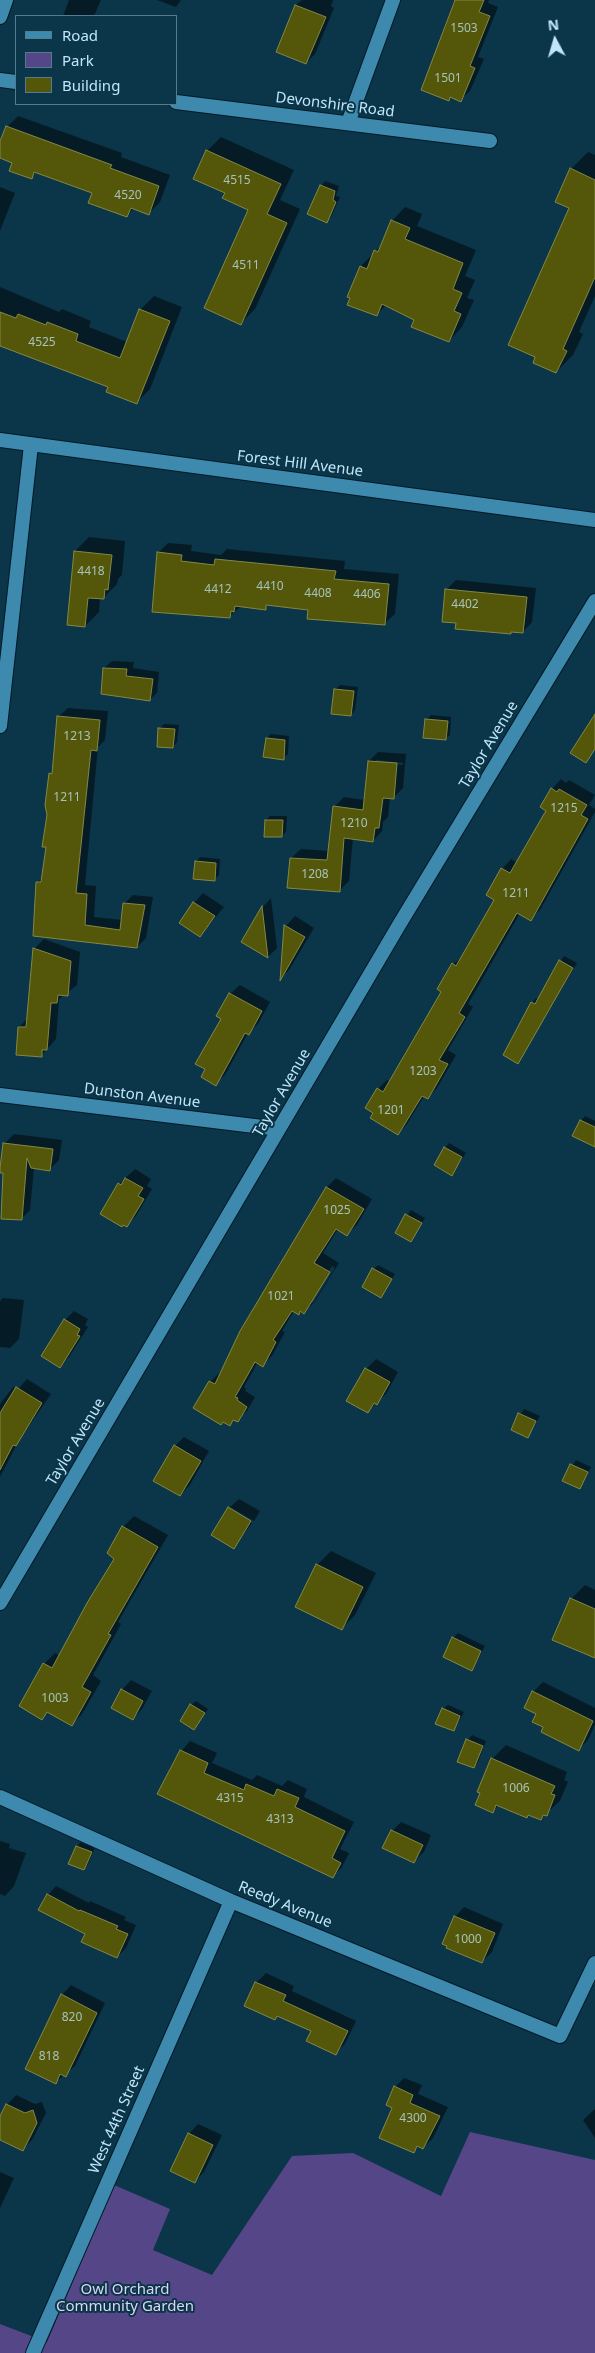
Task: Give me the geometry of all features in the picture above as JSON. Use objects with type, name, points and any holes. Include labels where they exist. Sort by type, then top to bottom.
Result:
[{"type":"street","points":[[0,17],[6,0]]},
{"type":"street","points":[[348,123],[392,0]]},
{"type":"street","points":[[0,80],[15,82]]},
{"type":"street","name":"Devonshire Road","points":[[178,102],[490,141]]},
{"type":"street","name":"Forest Hill Avenue","points":[[0,440],[595,520]]},
{"type":"street","points":[[0,726],[31,445]]},
{"type":"street","name":"Taylor Avenue","points":[[0,1603],[399,925],[595,601]]},
{"type":"street","name":"Dunston Avenue","points":[[0,1095],[279,1129]]},
{"type":"street","name":"Reedy Avenue","points":[[0,1797],[231,1901],[560,2036],[595,1964]]},
{"type":"street","name":"West 44th Street","points":[[33,2353],[231,1901]]},
{"type":"green space","name":"Owl Orchard Community Garden","points":[[470,2132],[595,2160],[595,2353],[0,2353],[0,2324],[47,2342],[114,2185],[170,2209],[153,2250],[212,2275],[292,2156],[353,2153],[441,2196]]},
{"type":"building","points":[[455,0],[484,0],[479,12],[490,16],[470,66],[475,68],[461,102],[450,97],[449,101],[421,90]]},
{"type":"building","points":[[295,5],[326,17],[306,64],[276,52]]},
{"type":"building","points":[[6,126],[112,165],[110,168],[159,186],[149,215],[131,208],[127,217],[88,203],[92,193],[34,172],[32,179],[9,171],[12,163],[0,158],[0,141]]},
{"type":"building","points":[[206,150],[281,184],[267,214],[287,223],[241,325],[204,308],[248,210],[222,198],[225,193],[193,179]]},
{"type":"building","points":[[570,168],[595,180],[595,277],[563,349],[567,351],[556,373],[533,363],[535,357],[508,345],[569,208],[555,202]]},
{"type":"building","points":[[320,185],[335,191],[333,200],[336,202],[327,223],[307,214]]},
{"type":"building","points":[[391,220],[410,228],[405,239],[463,263],[453,289],[462,293],[454,311],[461,314],[449,342],[411,327],[414,320],[382,304],[377,316],[347,305],[350,298],[347,297],[360,266],[367,269],[374,250],[378,252]]},
{"type":"building","points":[[139,309],[170,321],[137,404],[106,392],[108,387],[0,346],[0,312],[16,318],[18,314],[46,325],[47,322],[78,334],[76,341],[120,358]]},
{"type":"building","points":[[74,551],[112,555],[108,590],[105,589],[104,599],[88,598],[85,627],[67,625]]},
{"type":"building","points":[[157,552],[182,555],[181,561],[214,565],[215,559],[336,571],[334,579],[389,584],[385,625],[307,619],[308,610],[266,605],[266,610],[235,606],[234,612],[231,611],[230,618],[152,612]]},
{"type":"building","points":[[445,589],[527,597],[523,633],[511,632],[511,634],[455,629],[456,623],[442,622]]},
{"type":"building","points":[[103,668],[127,669],[126,676],[153,679],[150,701],[101,694]]},
{"type":"building","points":[[334,689],[354,691],[351,716],[331,714]]},
{"type":"building","points":[[595,714],[595,749],[586,763],[570,753]]},
{"type":"building","points":[[57,716],[100,720],[97,751],[91,750],[76,893],[87,894],[85,925],[120,930],[123,903],[145,905],[137,948],[33,936],[36,882],[41,882],[46,847],[42,847],[47,815],[45,805],[49,773],[52,774]]},
{"type":"building","points":[[425,719],[448,721],[446,740],[423,738]]},
{"type":"building","points":[[158,728],[175,729],[173,748],[157,747]]},
{"type":"building","points":[[266,738],[285,740],[284,760],[263,757]]},
{"type":"building","points":[[368,761],[397,763],[394,799],[383,798],[379,828],[375,828],[373,842],[344,838],[340,892],[287,888],[290,858],[327,860],[333,806],[363,810]]},
{"type":"building","points":[[551,788],[557,792],[559,789],[587,805],[581,815],[588,819],[531,921],[517,913],[459,1013],[465,1017],[439,1060],[448,1064],[428,1099],[422,1096],[398,1135],[370,1118],[373,1113],[365,1108],[377,1088],[383,1092],[441,992],[437,989],[452,963],[456,966],[494,900],[486,895],[501,868],[510,873],[546,811],[540,807]]},
{"type":"building","points":[[265,820],[283,820],[282,837],[264,837]]},
{"type":"building","points":[[195,861],[216,863],[215,881],[193,879]]},
{"type":"building","points":[[193,902],[215,916],[200,937],[179,923]]},
{"type":"building","points":[[262,906],[268,958],[241,942]]},
{"type":"building","points":[[284,925],[305,937],[280,981]]},
{"type":"building","points":[[33,948],[71,961],[68,996],[58,995],[57,1003],[51,1003],[47,1050],[42,1050],[42,1057],[16,1055],[18,1027],[26,1027]]},
{"type":"building","points":[[559,960],[573,968],[518,1064],[503,1055],[531,1002],[535,1004]]},
{"type":"building","points":[[229,993],[262,1011],[249,1035],[245,1033],[216,1086],[201,1077],[205,1069],[195,1064],[221,1019],[216,1016]]},
{"type":"building","points":[[580,1120],[595,1127],[595,1147],[572,1136]]},
{"type":"building","points":[[3,1143],[53,1149],[50,1171],[31,1168],[27,1158],[22,1220],[1,1219],[3,1173],[0,1173],[0,1168]]},
{"type":"building","points":[[444,1147],[462,1157],[452,1176],[434,1165]]},
{"type":"building","points":[[125,1178],[143,1188],[138,1196],[144,1199],[127,1227],[123,1225],[122,1227],[100,1214],[118,1183],[121,1185]]},
{"type":"building","points":[[326,1187],[364,1209],[347,1236],[336,1229],[314,1263],[330,1272],[304,1314],[300,1311],[299,1315],[292,1311],[273,1340],[276,1342],[263,1367],[255,1362],[235,1397],[247,1407],[238,1422],[233,1420],[230,1426],[223,1422],[221,1425],[193,1408],[209,1381],[215,1384],[240,1331]]},
{"type":"building","points":[[405,1214],[422,1223],[411,1242],[395,1233]]},
{"type":"building","points":[[372,1268],[392,1279],[381,1298],[362,1287]]},
{"type":"building","points":[[64,1319],[80,1329],[77,1335],[80,1336],[60,1368],[41,1356]]},
{"type":"building","points":[[365,1368],[390,1382],[377,1405],[374,1403],[368,1413],[346,1401]]},
{"type":"building","points":[[16,1387],[42,1403],[16,1446],[13,1445],[0,1470],[0,1413]]},
{"type":"building","points":[[518,1413],[536,1421],[528,1438],[511,1430]]},
{"type":"building","points":[[174,1445],[201,1461],[180,1496],[153,1481]]},
{"type":"building","points":[[570,1464],[588,1472],[580,1489],[562,1481]]},
{"type":"building","points":[[228,1507],[251,1521],[234,1549],[211,1535]]},
{"type":"building","points":[[122,1526],[158,1547],[108,1634],[111,1635],[82,1687],[91,1692],[72,1726],[47,1712],[42,1720],[19,1706],[43,1663],[52,1668],[87,1603],[114,1559],[107,1553]]},
{"type":"building","points":[[316,1564],[363,1587],[342,1630],[295,1607]]},
{"type":"building","points":[[570,1598],[595,1609],[595,1658],[552,1640]]},
{"type":"building","points":[[452,1637],[481,1651],[472,1671],[443,1657]]},
{"type":"building","points":[[121,1689],[143,1701],[133,1720],[111,1708]]},
{"type":"building","points":[[532,1691],[593,1721],[579,1751],[541,1732],[543,1727],[532,1722],[536,1714],[524,1708]]},
{"type":"building","points":[[190,1704],[205,1713],[194,1730],[180,1721]]},
{"type":"building","points":[[442,1708],[460,1716],[454,1731],[435,1724]]},
{"type":"building","points":[[466,1739],[483,1746],[474,1768],[457,1762]]},
{"type":"building","points":[[180,1750],[208,1763],[204,1773],[244,1790],[246,1784],[274,1796],[277,1789],[299,1798],[295,1807],[345,1831],[332,1858],[341,1863],[333,1878],[157,1794]]},
{"type":"building","points":[[491,1758],[555,1786],[551,1794],[555,1795],[547,1816],[543,1815],[541,1820],[528,1815],[527,1818],[496,1805],[493,1813],[475,1805],[480,1793],[477,1792]]},
{"type":"building","points":[[391,1830],[423,1845],[414,1863],[382,1848]]},
{"type":"building","points":[[76,1846],[92,1852],[84,1870],[68,1864]]},
{"type":"building","points":[[47,1894],[79,1911],[118,1926],[116,1929],[128,1934],[117,1958],[81,1942],[85,1934],[38,1910]]},
{"type":"building","points":[[454,1916],[495,1933],[482,1963],[446,1948],[447,1946],[442,1944]]},
{"type":"building","points":[[255,1982],[286,1995],[283,2001],[348,2031],[336,2055],[306,2041],[311,2031],[277,2016],[275,2020],[244,2006]]},
{"type":"building","points":[[61,1994],[97,2013],[66,2077],[60,2074],[56,2084],[25,2069]]},
{"type":"building","points":[[394,2086],[413,2095],[410,2103],[440,2116],[423,2149],[417,2146],[414,2153],[379,2138],[392,2108],[386,2105]]},
{"type":"building","points":[[6,2104],[25,2113],[33,2110],[37,2123],[23,2151],[0,2140],[0,2116]]},
{"type":"building","points":[[188,2133],[213,2145],[195,2183],[170,2171]]}]
